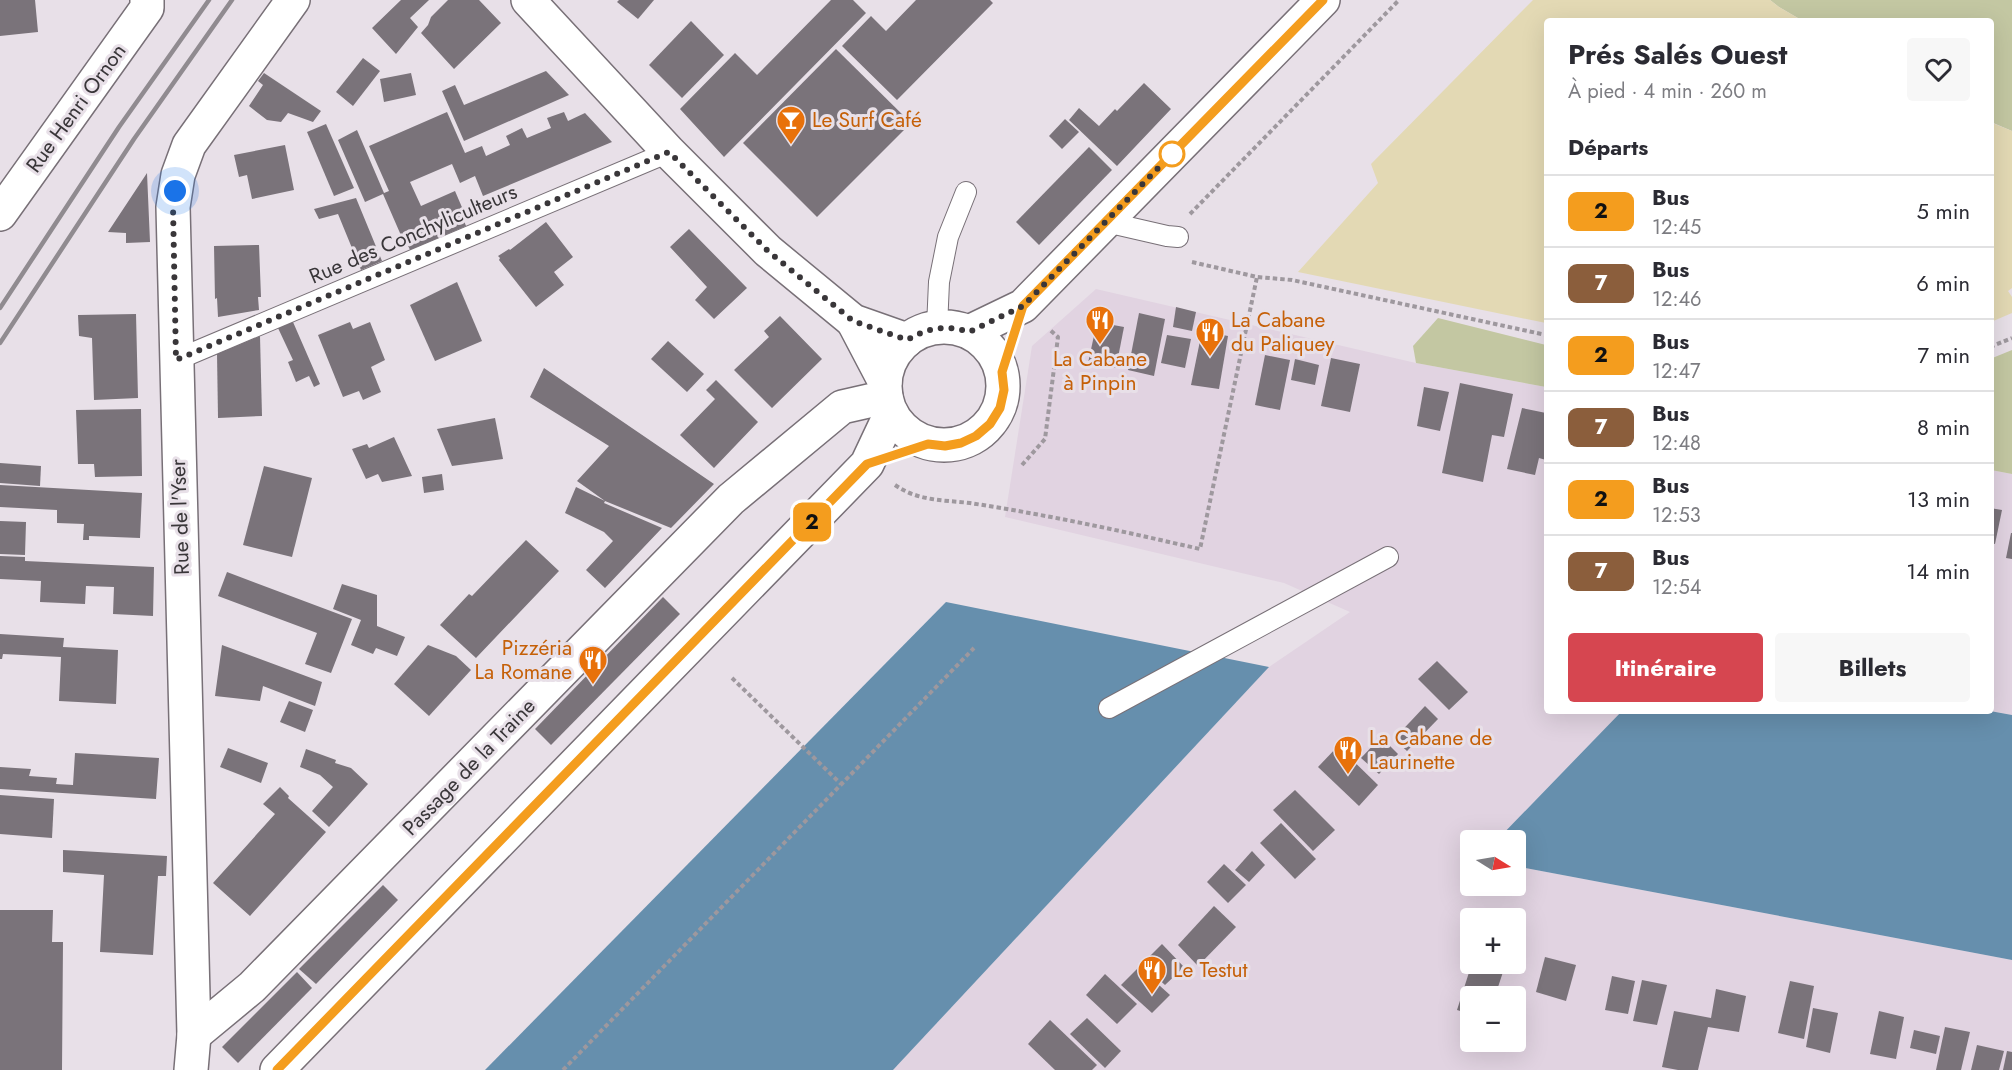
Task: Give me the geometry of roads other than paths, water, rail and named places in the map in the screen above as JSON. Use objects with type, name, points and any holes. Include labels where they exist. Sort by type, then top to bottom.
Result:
[{"type":"street","name":"Rue Henri Ornon","points":[[0,214],[147,8],[147,0]]},
{"type":"street","name":"Rue de l'Yser","points":[[191,1070],[194,1035],[173,207],[178,175],[189,145],[293,0]]},
{"type":"street","points":[[528,0],[669,152],[768,251],[853,321],[907,340]]},
{"type":"street","points":[[969,332],[1023,306],[1323,0]]},
{"type":"street","points":[[1002,372],[1023,306]]},
{"type":"street","points":[[277,1070],[560,782],[867,464],[888,397],[888,366],[896,352],[907,340],[921,331],[937,327],[954,327],[969,332],[983,341],[995,355],[1002,372],[1004,390],[1000,408],[990,424],[976,436],[961,443],[945,446],[928,444],[906,431],[900,425],[888,397],[853,321]]},
{"type":"street","name":"Passage de la Traine","points":[[194,1035],[252,987],[731,499],[842,407],[888,397]]},
{"type":"street","points":[[867,464],[928,444]]},
{"type":"lane","name":"Rue des Conchyliculteurs","points":[[176,360],[669,152]]},
{"type":"lane","points":[[937,327],[939,282],[948,237],[966,192]]},
{"type":"lane","points":[[1106,222],[1173,236]]},
{"type":"lane","points":[[1109,708],[1388,557]]},
{"type":"water","points":[[946,602],[1269,667],[893,1070],[485,1070]]},
{"type":"water","points":[[1994,712],[2012,715],[2012,960],[1526,868],[1526,830],[1507,830],[1619,714],[1994,714]]},
{"type":"railway","points":[[0,308],[119,127],[209,0]]},
{"type":"railway","points":[[0,343],[134,139],[232,0]]},
{"type":"place","name":"Le Surf Café","points":[[791,146]]},
{"type":"place","name":"La Cabane à Pinpin","points":[[1100,346]]},
{"type":"place","name":"La Cabane du Paliquey","points":[[1210,358]]},
{"type":"place","name":"Pizzéria La Romane","points":[[593,686]]},
{"type":"place","name":"La Cabane de Laurinette","points":[[1348,776]]},
{"type":"place","name":"Le Testut","points":[[1152,996]]}]
